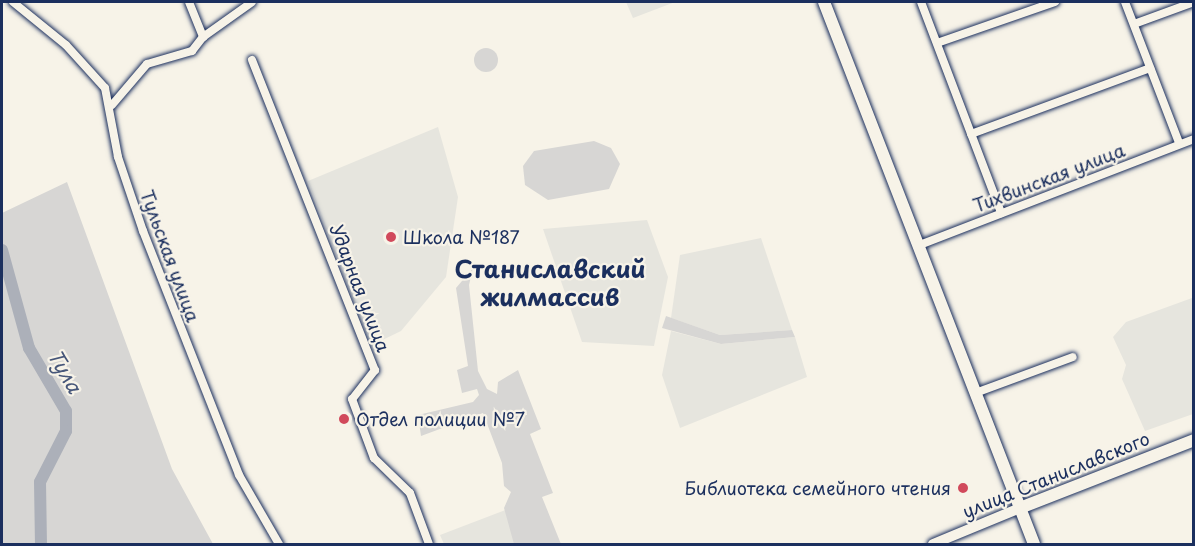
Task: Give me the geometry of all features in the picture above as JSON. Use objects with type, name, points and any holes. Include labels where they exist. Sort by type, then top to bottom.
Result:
[{"type":"main road","points":[[824,2],[1034,544]]},
{"type":"main road","name":"улица Станиславского","points":[[1020,508],[1194,440]]},
{"type":"street","name":"Тульская улица","points":[[13,2],[86,64],[112,105],[118,157],[143,231],[239,475],[279,544]]},
{"type":"street","points":[[189,2],[202,37]]},
{"type":"street","points":[[112,105],[147,64],[192,51],[202,37],[252,2]]},
{"type":"street","points":[[921,2],[1001,213]]},
{"type":"street","points":[[937,43],[1055,2]]},
{"type":"street","points":[[1125,2],[1179,143]]},
{"type":"street","points":[[1134,24],[1194,2]]},
{"type":"street","name":"Ударная улица","points":[[252,60],[375,370],[352,399],[354,405],[374,458],[410,493],[429,544]]},
{"type":"street","points":[[971,134],[1150,68]]},
{"type":"street","name":"Тихвинская улица","points":[[917,246],[1194,139]]},
{"type":"street","points":[[975,393],[1073,357]]},
{"type":"street","name":"улица Станиславского","points":[[933,544],[1020,508]]},
{"type":"shaded area","points":[[626,2],[675,2],[633,18]]},
{"type":"shaded area","points":[[486,48],[494,52],[498,60],[494,68],[486,72],[478,68],[474,60],[478,52]]},
{"type":"shaded area","name":"Школа №187","points":[[438,127],[458,197],[446,277],[401,331],[370,346],[308,181]]},
{"type":"shaded area","points":[[594,141],[611,148],[620,164],[609,189],[548,200],[525,185],[523,166],[534,151]]},
{"type":"shaded area","points":[[67,182],[172,469],[213,544],[2,544],[2,213]]},
{"type":"shaded area","points":[[647,220],[668,277],[654,346],[582,342],[543,229]]},
{"type":"shaded area","points":[[761,238],[792,330],[720,335],[671,318],[680,255]]},
{"type":"shaded area","points":[[473,268],[469,285],[478,371],[487,389],[497,394],[498,382],[518,370],[541,429],[530,434],[553,493],[542,497],[561,544],[514,544],[504,508],[511,492],[504,486],[502,463],[483,413],[421,436],[418,415],[473,402],[479,395],[477,389],[462,393],[457,370],[468,366],[456,288]]},
{"type":"shaded area","points":[[1192,298],[1193,414],[1145,431],[1122,379],[1126,365],[1113,337],[1126,322]]},
{"type":"shaded area","points":[[666,316],[720,335],[792,330],[795,337],[721,344],[662,328]]},
{"type":"shaded area","points":[[671,331],[721,344],[795,337],[807,377],[680,428],[662,375]]},
{"type":"shaded area","points":[[516,506],[531,544],[444,544],[440,535]]},
{"type":"waterway","name":"Тула","points":[[2,250],[29,348],[66,411],[66,431],[40,482],[41,544]]},
{"type":"place","name":"Школа №187","points":[[391,237]]},
{"type":"place","name":"Отдел полиции №7","points":[[344,419]]},
{"type":"place","name":"Библиотека семейного чтения","points":[[963,488]]},
{"type":"district","name":"Станиславский жилмассив","points":[[550,283]]}]
